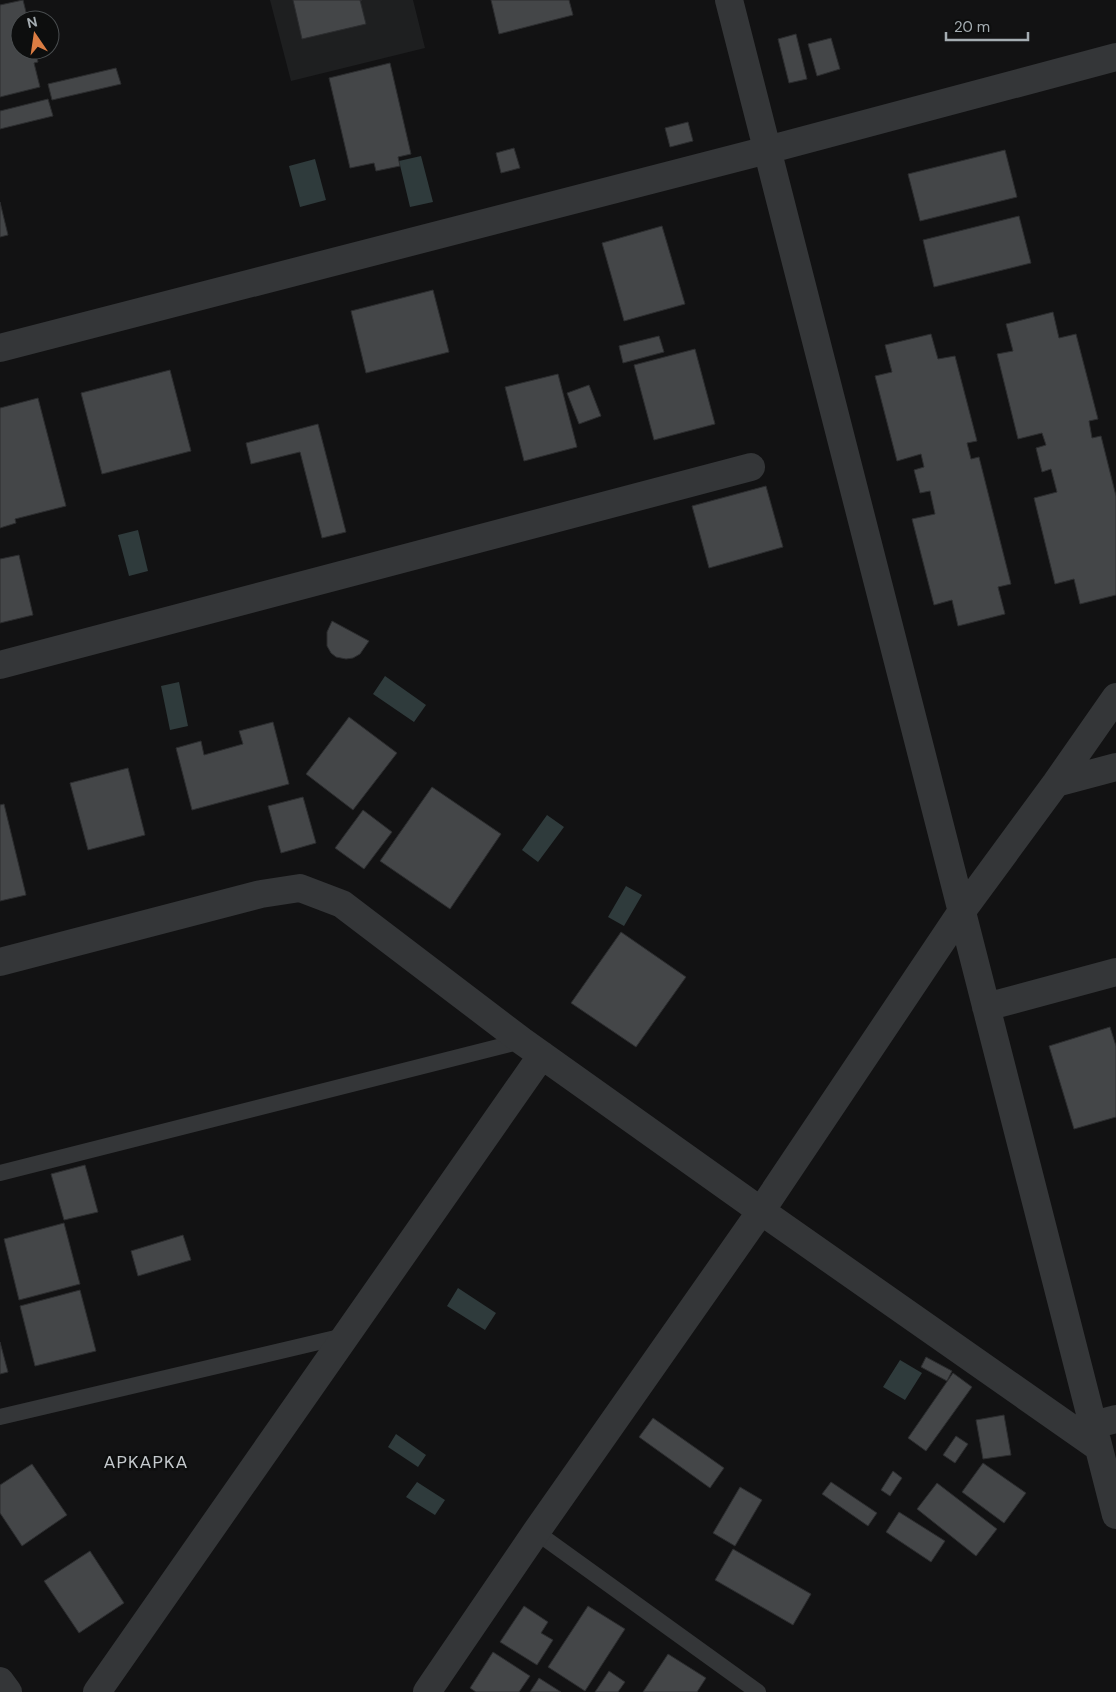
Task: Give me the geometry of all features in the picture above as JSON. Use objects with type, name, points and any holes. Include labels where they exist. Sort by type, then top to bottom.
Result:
[{"type":"street","points":[[729,0],[986,1007],[1102,1430],[1116,1515]]},
{"type":"street","points":[[0,348],[767,150],[1116,57]]},
{"type":"street","points":[[0,665],[751,467]]},
{"type":"street","points":[[427,1692],[536,1532],[761,1211],[962,911],[1056,783],[1116,697]]},
{"type":"street","points":[[1056,783],[1116,768]]},
{"type":"street","points":[[0,962],[261,894],[300,888],[342,904],[532,1048],[761,1211],[1102,1430]]},
{"type":"street","points":[[986,1007],[1116,972]]},
{"type":"street","points":[[97,1692],[344,1336],[532,1048]]},
{"type":"street","points":[[0,1680],[8,1692]]},
{"type":"lane","points":[[0,1173],[532,1048]]},
{"type":"lane","points":[[0,1417],[344,1336]]},
{"type":"lane","points":[[536,1532],[758,1692]]},
{"type":"shaded area","points":[[270,0],[413,0],[425,48],[291,81]]},
{"type":"shaded area","points":[[421,156],[433,202],[410,207],[399,161]]},
{"type":"shaded area","points":[[315,159],[326,200],[300,207],[289,166]]},
{"type":"shaded area","points":[[138,530],[148,571],[129,576],[118,535]]},
{"type":"shaded area","points":[[385,676],[426,705],[414,722],[373,694]]},
{"type":"shaded area","points":[[179,682],[188,726],[170,730],[161,686]]},
{"type":"shaded area","points":[[547,815],[564,827],[538,862],[522,850]]},
{"type":"shaded area","points":[[626,886],[642,895],[624,926],[608,917]]},
{"type":"shaded area","points":[[458,1288],[496,1313],[485,1330],[447,1306]]},
{"type":"shaded area","points":[[900,1360],[922,1373],[905,1400],[883,1387]]},
{"type":"shaded area","points":[[396,1434],[426,1455],[418,1467],[388,1447]]},
{"type":"shaded area","points":[[417,1482],[445,1500],[435,1515],[406,1497]]},
{"type":"building","points":[[23,0],[26,10],[10,10],[10,60],[38,60],[38,62],[34,63],[40,87],[0,97],[0,5]]},
{"type":"building","points":[[293,0],[360,0],[366,24],[302,39]]},
{"type":"building","points":[[491,0],[569,0],[573,15],[499,34]]},
{"type":"building","points":[[796,34],[807,79],[789,83],[778,39]]},
{"type":"building","points":[[831,38],[840,69],[817,76],[808,44]]},
{"type":"building","points":[[390,63],[411,154],[398,157],[400,166],[376,171],[374,163],[350,168],[329,78]]},
{"type":"building","points":[[116,68],[121,84],[52,100],[48,84]]},
{"type":"building","points":[[48,99],[53,116],[0,129],[0,111]]},
{"type":"building","points":[[688,122],[693,141],[670,147],[665,128]]},
{"type":"building","points":[[514,148],[520,168],[501,173],[496,153]]},
{"type":"building","points":[[1005,150],[1017,197],[920,221],[908,174]]},
{"type":"building","points":[[0,202],[8,235],[0,237]]},
{"type":"building","points":[[1019,216],[1031,263],[934,287],[923,240]]},
{"type":"building","points":[[662,226],[685,304],[624,321],[602,243]]},
{"type":"building","points":[[433,290],[449,352],[366,373],[351,311]]},
{"type":"building","points":[[1053,312],[1059,338],[1076,334],[1098,419],[1089,421],[1092,438],[1101,436],[1116,496],[1116,595],[1080,604],[1074,579],[1055,584],[1034,498],[1057,492],[1051,469],[1042,472],[1036,448],[1046,445],[1042,433],[1018,439],[997,354],[1013,351],[1006,324]]},
{"type":"building","points":[[931,334],[938,359],[955,356],[977,441],[967,443],[971,459],[979,457],[1011,584],[998,587],[1005,614],[958,626],[952,600],[934,605],[912,519],[935,514],[930,491],[920,493],[914,470],[924,467],[921,454],[897,461],[875,376],[892,372],[885,345]]},
{"type":"building","points":[[659,336],[664,352],[623,363],[619,346]]},
{"type":"building","points":[[695,349],[715,424],[654,440],[634,365]]},
{"type":"building","points":[[170,370],[191,451],[102,474],[81,393]]},
{"type":"building","points":[[558,374],[577,447],[524,461],[505,387]]},
{"type":"building","points":[[589,385],[601,416],[579,424],[567,393]]},
{"type":"building","points":[[38,398],[66,506],[15,519],[16,523],[0,528],[0,408]]},
{"type":"building","points":[[318,424],[346,532],[322,538],[300,452],[251,464],[246,443]]},
{"type":"building","points":[[766,486],[783,547],[709,568],[692,506]]},
{"type":"building","points":[[19,555],[33,615],[0,623],[0,559]]},
{"type":"building","points":[[332,621],[369,641],[360,654],[346,659],[336,657],[331,653],[327,646],[327,632]]},
{"type":"building","points":[[349,717],[397,753],[353,810],[306,774]]},
{"type":"building","points":[[273,722],[289,784],[192,810],[176,748],[201,741],[204,755],[243,744],[239,731]]},
{"type":"building","points":[[128,768],[145,835],[88,850],[70,783]]},
{"type":"building","points":[[432,787],[501,834],[450,909],[380,861]]},
{"type":"building","points":[[303,797],[316,843],[281,853],[268,806]]},
{"type":"building","points":[[4,804],[26,895],[0,901],[0,805]]},
{"type":"building","points":[[363,810],[392,832],[364,869],[335,848]]},
{"type":"building","points":[[621,932],[686,977],[636,1047],[571,1003]]},
{"type":"building","points":[[1110,1027],[1116,1046],[1116,1117],[1074,1129],[1049,1046]]},
{"type":"building","points":[[85,1165],[98,1212],[64,1220],[51,1174]]},
{"type":"building","points":[[64,1223],[80,1284],[19,1300],[4,1239]]},
{"type":"building","points":[[183,1235],[191,1260],[138,1276],[131,1251]]},
{"type":"building","points":[[80,1290],[96,1351],[35,1366],[20,1306]]},
{"type":"building","points":[[0,1342],[8,1372],[0,1374]]},
{"type":"building","points":[[926,1357],[952,1371],[947,1381],[921,1367]]},
{"type":"building","points":[[953,1373],[972,1387],[926,1451],[908,1438]]},
{"type":"building","points":[[1004,1415],[1011,1455],[983,1459],[976,1420]]},
{"type":"building","points":[[653,1418],[724,1468],[710,1488],[639,1437]]},
{"type":"building","points":[[956,1436],[968,1444],[955,1463],[943,1455]]},
{"type":"building","points":[[983,1463],[1026,1493],[1004,1523],[962,1492]]},
{"type":"building","points":[[32,1464],[67,1515],[22,1546],[0,1513],[0,1485]]},
{"type":"building","points":[[893,1471],[902,1478],[890,1496],[881,1490]]},
{"type":"building","points":[[831,1482],[877,1513],[868,1526],[822,1494]]},
{"type":"building","points":[[937,1483],[997,1529],[976,1556],[917,1509]]},
{"type":"building","points":[[740,1487],[762,1500],[735,1546],[713,1533]]},
{"type":"building","points":[[899,1512],[945,1541],[931,1562],[886,1532]]},
{"type":"building","points":[[733,1549],[811,1594],[793,1625],[715,1580]]},
{"type":"building","points":[[90,1551],[124,1603],[79,1633],[44,1581]]},
{"type":"building","points":[[524,1606],[548,1622],[541,1633],[553,1640],[537,1665],[500,1642]]},
{"type":"building","points":[[588,1606],[625,1629],[585,1691],[548,1667]]},
{"type":"building","points":[[493,1652],[530,1676],[519,1692],[476,1692],[470,1688]]},
{"type":"building","points":[[668,1654],[706,1678],[697,1692],[643,1692]]},
{"type":"building","points":[[609,1671],[625,1682],[618,1692],[595,1692]]},
{"type":"building","points":[[539,1678],[561,1692],[530,1692]]},
{"type":"district","name":"APKAPKA","points":[[146,1462]]}]
